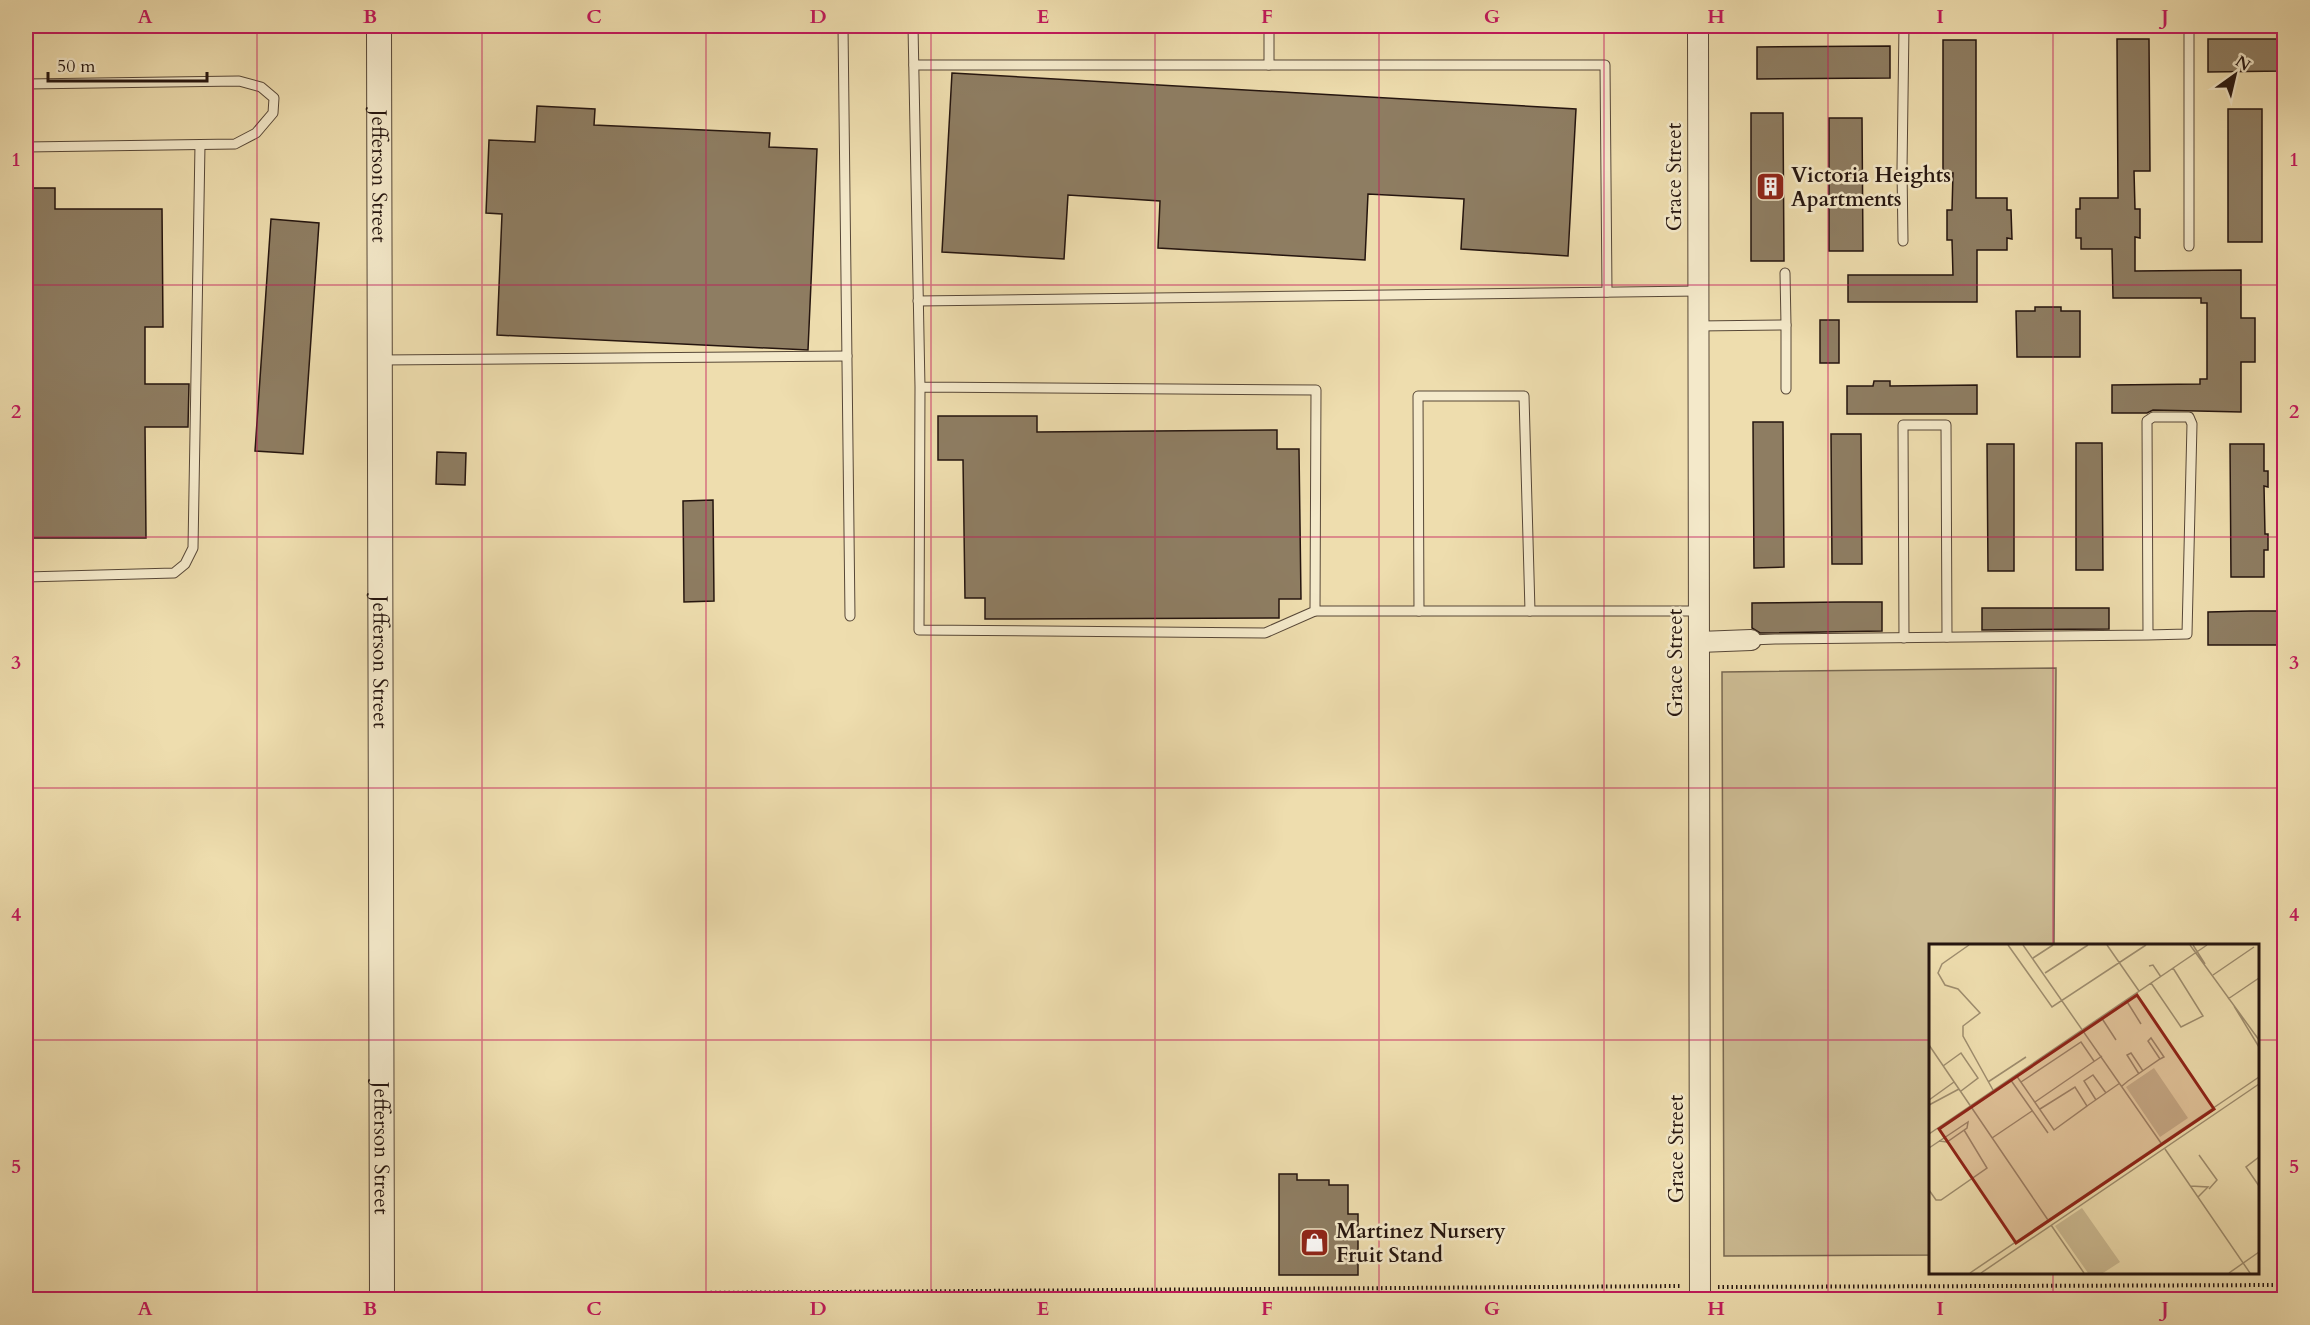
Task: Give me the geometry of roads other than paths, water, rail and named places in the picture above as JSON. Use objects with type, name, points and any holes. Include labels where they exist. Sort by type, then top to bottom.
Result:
[{"type":"street","name":"Jefferson Street","points":[[371,1297],[380,360],[379,26]]},
{"type":"street","name":"Grace Street","points":[[1698,26],[1701,1291]]},
{"type":"street","points":[[1699,642],[1751,640]]},
{"type":"lane","points":[[843,26],[850,616]]},
{"type":"lane","points":[[913,26],[920,387],[919,630],[1265,633],[1315,611],[1698,611]]},
{"type":"lane","points":[[1269,26],[1269,65]]},
{"type":"lane","points":[[1903,241],[1904,26]]},
{"type":"lane","points":[[2189,26],[2189,246]]},
{"type":"lane","points":[[914,65],[1605,65],[1607,292]]},
{"type":"lane","points":[[26,84],[239,81],[261,87],[274,98],[273,113],[255,133],[235,144],[26,147]]},
{"type":"lane","points":[[26,577],[174,573],[185,564],[193,548],[200,145]]},
{"type":"lane","points":[[1785,273],[1786,389]]},
{"type":"lane","points":[[918,301],[1698,291]]},
{"type":"lane","points":[[1698,326],[1786,325]]},
{"type":"lane","points":[[380,360],[847,356]]},
{"type":"lane","points":[[920,387],[1316,390],[1315,611]]},
{"type":"lane","points":[[1419,611],[1418,396],[1524,396],[1530,611]]},
{"type":"lane","points":[[1751,640],[2148,635],[2187,634],[2192,424],[2189,417],[2153,417],[2147,421],[2148,635]]},
{"type":"lane","points":[[1904,638],[1903,425],[1946,425],[1947,637]]},
{"type":"place","name":"Victoria Heights Apartments","points":[[1770,187]]},
{"type":"place","name":"Martinez Nursery Fruit Stand","points":[[1315,1243]]}]
